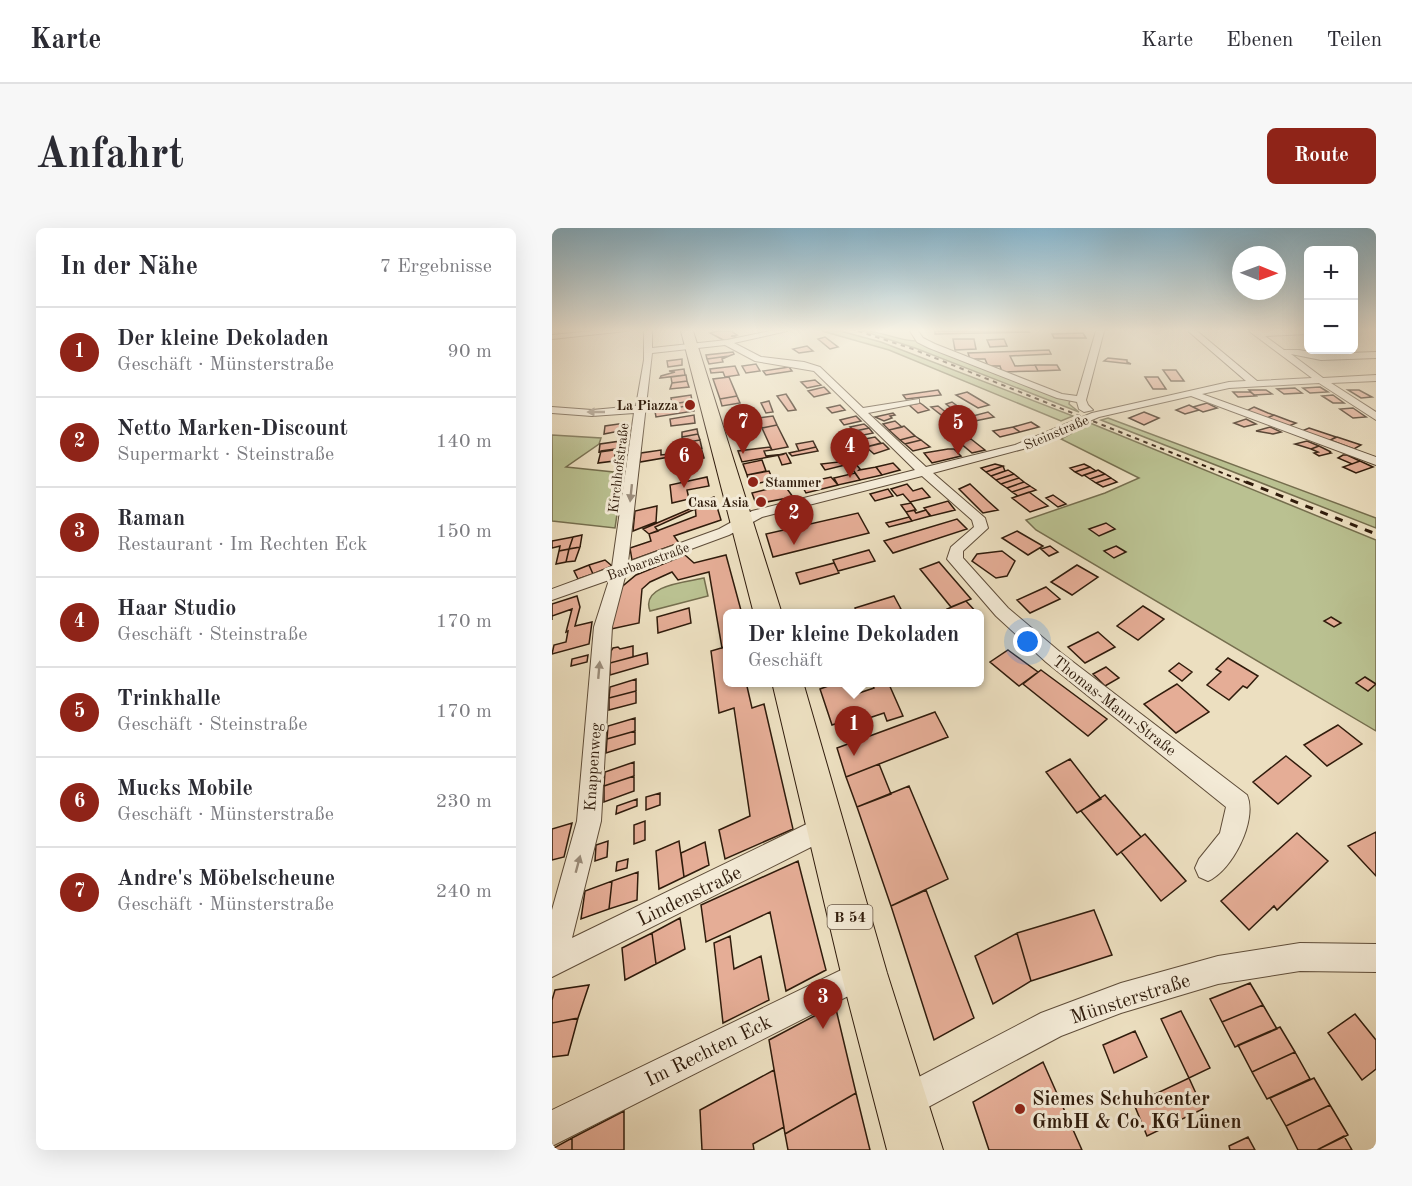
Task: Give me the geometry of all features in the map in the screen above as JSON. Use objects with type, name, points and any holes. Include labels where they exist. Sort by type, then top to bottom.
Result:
[{"type":"main road","points":[[699,374],[767,609]]},
{"type":"main road","name":"B 54","points":[[788,687],[864,973],[915,1150]]},
{"type":"street","name":"Kirchhofstraße","points":[[619,572],[645,374]]},
{"type":"street","points":[[820,374],[925,472]]},
{"type":"street","points":[[1004,374],[1060,396],[1081,400]]},
{"type":"street","points":[[1088,374],[1081,400],[1083,406],[1095,415]]},
{"type":"street","points":[[1243,374],[1254,383]]},
{"type":"street","points":[[1312,374],[1376,417]]},
{"type":"street","name":"Steinstraße","points":[[742,522],[757,514],[1019,447],[1095,415],[1191,393],[1254,383],[1376,378]]},
{"type":"street","points":[[1191,393],[1376,461]]},
{"type":"street","points":[[861,411],[915,401]]},
{"type":"street","points":[[552,410],[592,413],[641,409]]},
{"type":"street","name":"Thomas-Mann-Straße","points":[[925,472],[978,518],[981,528],[956,550],[955,560],[1002,612],[1053,657],[1239,803],[1231,839],[1208,868]]},
{"type":"street","name":"Barbarastraße","points":[[552,595],[724,532],[742,522]]},
{"type":"street","name":"Knappenweg","points":[[552,962],[589,821],[603,627],[619,572]]},
{"type":"street","name":"Lindenstraße","points":[[552,962],[826,827]]},
{"type":"street","name":"Münsterstraße","points":[[902,1104],[1052,1024],[1121,998],[1218,970],[1288,958],[1376,958]]},
{"type":"street","name":"Im Rechten Eck","points":[[552,1129],[595,1105],[864,973]]},
{"type":"green space","points":[[947,374],[964,374],[1073,416],[1061,421]]},
{"type":"green space","points":[[982,374],[1003,374],[1070,400],[1069,404],[1079,412]]},
{"type":"green space","points":[[1108,418],[1376,518],[1376,528],[1101,420]]},
{"type":"green space","points":[[1090,423],[1376,540],[1376,731],[1036,530],[1026,520],[1105,493],[1139,478],[1061,439]]},
{"type":"green space","points":[[552,435],[601,438],[599,444],[566,467],[623,473],[615,528],[552,521]]},
{"type":"green space","points":[[704,578],[708,596],[650,611],[649,602],[658,590],[677,583]]},
{"type":"building","points":[[668,374],[685,375],[660,378]]},
{"type":"building","points":[[724,374],[739,375],[725,377]]},
{"type":"building","points":[[1166,374],[1179,374],[1184,381],[1171,381]]},
{"type":"building","points":[[686,375],[687,381],[672,383],[671,377]]},
{"type":"building","points":[[729,377],[737,396],[720,399],[713,379]]},
{"type":"building","points":[[1145,377],[1158,377],[1166,389],[1153,389]]},
{"type":"building","points":[[815,380],[821,385],[807,388],[801,382]]},
{"type":"building","points":[[687,381],[689,387],[670,389],[672,383]]},
{"type":"building","points":[[824,387],[830,393],[814,397],[808,391]]},
{"type":"building","points":[[1320,387],[1328,392],[1310,393],[1303,388]]},
{"type":"building","points":[[1295,388],[1302,393],[1284,394],[1277,389]]},
{"type":"building","points":[[938,390],[941,395],[906,399],[903,395]]},
{"type":"building","points":[[1249,390],[1266,390],[1272,394],[1254,395]]},
{"type":"building","points":[[1348,390],[1359,390],[1372,397],[1361,398]]},
{"type":"building","points":[[967,392],[989,405],[978,408],[956,395]]},
{"type":"building","points":[[1233,392],[1250,392],[1256,396],[1238,397]]},
{"type":"building","points":[[786,394],[796,410],[788,411],[777,396]]},
{"type":"building","points":[[691,395],[692,401],[672,404],[671,398]]},
{"type":"building","points":[[1333,395],[1344,403],[1333,403],[1322,396]]},
{"type":"building","points":[[737,396],[740,403],[722,406],[720,399]]},
{"type":"building","points":[[692,401],[693,405],[668,409],[672,404]]},
{"type":"building","points":[[769,401],[773,412],[766,413],[761,403]]},
{"type":"building","points":[[952,402],[967,413],[960,415],[946,404]]},
{"type":"building","points":[[920,403],[929,410],[918,413],[909,405]]},
{"type":"building","points":[[1207,403],[1217,408],[1203,412],[1193,407]]},
{"type":"building","points":[[663,405],[663,410],[647,412],[647,407]]},
{"type":"building","points":[[693,405],[694,411],[656,417],[655,411]]},
{"type":"building","points":[[840,405],[845,410],[832,413],[827,408]]},
{"type":"building","points":[[1189,405],[1199,410],[1185,414],[1176,410]]},
{"type":"building","points":[[938,406],[952,417],[945,418],[931,407]]},
{"type":"building","points":[[1254,407],[1274,415],[1267,418],[1246,411]]},
{"type":"building","points":[[1353,408],[1366,417],[1353,418],[1340,409]]},
{"type":"building","points":[[988,412],[994,417],[975,421],[969,417]]},
{"type":"building","points":[[1144,412],[1159,418],[1144,425],[1129,418]]},
{"type":"building","points":[[893,413],[895,415],[890,416],[892,418],[884,421],[875,417]]},
{"type":"building","points":[[694,415],[695,423],[671,426],[670,419]]},
{"type":"building","points":[[1274,415],[1296,423],[1289,426],[1267,418]]},
{"type":"building","points":[[773,416],[777,425],[762,428],[758,418]]},
{"type":"building","points":[[856,416],[861,421],[844,425],[840,420]]},
{"type":"building","points":[[969,417],[975,421],[955,426],[949,421]]},
{"type":"building","points":[[1246,419],[1256,424],[1244,427],[1234,423]]},
{"type":"building","points":[[895,421],[902,427],[889,430],[883,424]]},
{"type":"building","points":[[1031,422],[1039,427],[1020,432],[1013,427]]},
{"type":"building","points":[[625,423],[625,430],[604,434],[605,426]]},
{"type":"building","points":[[864,424],[869,428],[851,432],[849,430],[852,429],[850,427]]},
{"type":"building","points":[[777,425],[788,447],[772,450],[762,428]]},
{"type":"building","points":[[904,426],[915,436],[900,440],[889,430]]},
{"type":"building","points":[[1013,427],[1020,432],[1000,437],[993,431]]},
{"type":"building","points":[[1270,427],[1281,432],[1273,434],[1256,431]]},
{"type":"building","points":[[869,428],[873,433],[859,436],[851,432]]},
{"type":"building","points":[[1309,428],[1336,437],[1329,441],[1302,431]]},
{"type":"building","points":[[697,429],[698,434],[682,437],[682,432]]},
{"type":"building","points":[[959,429],[971,439],[959,442],[947,431]]},
{"type":"building","points":[[698,434],[700,440],[683,443],[682,437]]},
{"type":"building","points":[[915,436],[921,440],[905,444],[900,440]]},
{"type":"building","points":[[875,437],[881,443],[866,447],[860,440]]},
{"type":"building","points":[[1337,437],[1361,445],[1354,449],[1330,440]]},
{"type":"building","points":[[971,439],[985,450],[972,453],[959,442]]},
{"type":"building","points":[[700,440],[702,449],[682,453],[680,443]]},
{"type":"building","points":[[921,440],[930,447],[913,451],[905,444]]},
{"type":"building","points":[[621,441],[620,449],[599,452],[600,444]]},
{"type":"building","points":[[813,441],[816,447],[799,451],[796,444]]},
{"type":"building","points":[[1307,441],[1319,446],[1311,449],[1295,444]]},
{"type":"building","points":[[883,443],[889,449],[874,454],[866,447]]},
{"type":"building","points":[[1319,446],[1331,453],[1319,456],[1314,453],[1318,452],[1311,449]]},
{"type":"building","points":[[770,447],[772,450],[764,451],[766,456],[785,454],[742,462],[738,451]]},
{"type":"building","points":[[816,447],[818,451],[792,456],[789,453]]},
{"type":"building","points":[[616,449],[614,461],[598,463],[601,451]]},
{"type":"building","points":[[954,449],[961,456],[932,463],[924,453]]},
{"type":"building","points":[[661,450],[661,455],[669,454],[669,457],[640,462],[641,453]]},
{"type":"building","points":[[702,451],[704,458],[685,462],[684,455]]},
{"type":"building","points":[[786,453],[791,463],[782,465],[778,455]]},
{"type":"building","points":[[1343,455],[1360,461],[1352,464],[1338,458]]},
{"type":"building","points":[[762,460],[766,471],[747,475],[743,464]]},
{"type":"building","points":[[847,461],[849,464],[825,470],[821,464]]},
{"type":"building","points":[[1360,461],[1373,467],[1356,473],[1343,467]]},
{"type":"building","points":[[855,463],[859,470],[876,467],[882,475],[860,480],[849,464]]},
{"type":"building","points":[[893,463],[900,470],[882,475],[876,467]]},
{"type":"building","points":[[995,464],[1003,466],[986,472],[981,468]]},
{"type":"building","points":[[1084,464],[1090,467],[1075,472],[1070,468]]},
{"type":"building","points":[[1003,466],[1005,471],[991,476],[986,472]]},
{"type":"building","points":[[1090,467],[1096,471],[1082,476],[1075,472]]},
{"type":"building","points":[[1008,470],[1014,474],[996,480],[991,476]]},
{"type":"building","points":[[1098,470],[1105,474],[1090,479],[1084,475]]},
{"type":"building","points":[[769,471],[773,480],[750,485],[747,475]]},
{"type":"building","points":[[855,473],[860,480],[838,485],[834,478]]},
{"type":"building","points":[[1014,474],[1019,478],[1001,484],[996,480]]},
{"type":"building","points":[[1105,474],[1111,478],[1096,483],[1090,479]]},
{"type":"building","points":[[707,477],[709,486],[687,490],[689,499],[672,503],[670,485]]},
{"type":"building","points":[[831,477],[838,485],[806,493],[801,484]]},
{"type":"building","points":[[1019,478],[1024,482],[1007,488],[1001,484]]},
{"type":"building","points":[[1111,478],[1117,482],[1103,487],[1096,483]]},
{"type":"building","points":[[782,482],[793,497],[756,504],[752,493],[772,488],[770,485]]},
{"type":"building","points":[[1024,482],[1030,486],[1012,492],[1007,488]]},
{"type":"building","points":[[907,484],[913,491],[922,488],[930,497],[910,502],[903,494],[897,496],[891,489]]},
{"type":"building","points":[[970,484],[998,510],[983,513],[959,489]]},
{"type":"building","points":[[1030,486],[1036,490],[1018,496],[1012,492]]},
{"type":"building","points":[[888,489],[893,496],[875,501],[870,494]]},
{"type":"building","points":[[1029,492],[1048,506],[1030,512],[1012,498]]},
{"type":"building","points":[[1053,495],[1066,504],[1058,507],[1046,498]]},
{"type":"building","points":[[714,497],[721,520],[674,536],[679,543],[632,560],[630,548],[651,541],[649,534],[696,516],[695,504]]},
{"type":"building","points":[[948,501],[955,510],[931,516],[924,508]]},
{"type":"building","points":[[911,503],[916,510],[906,512],[901,505]]},
{"type":"building","points":[[657,506],[656,522],[633,531],[635,511]]},
{"type":"building","points":[[692,508],[695,509],[655,527],[658,531],[649,534],[643,529]]},
{"type":"building","points":[[914,510],[916,513],[926,510],[930,516],[912,521],[906,512]]},
{"type":"building","points":[[858,513],[869,533],[773,557],[766,534]]},
{"type":"building","points":[[909,517],[912,521],[889,527],[886,523]]},
{"type":"building","points":[[957,519],[967,529],[893,553],[884,541]]},
{"type":"building","points":[[1106,523],[1115,529],[1099,536],[1089,529]]},
{"type":"building","points":[[1017,531],[1043,546],[1028,555],[1002,538]]},
{"type":"building","points":[[582,535],[580,547],[569,549],[573,537]]},
{"type":"building","points":[[573,537],[569,549],[559,551],[560,546],[552,548],[552,541]]},
{"type":"building","points":[[1050,546],[1058,552],[1049,556],[1041,549]]},
{"type":"building","points":[[1116,546],[1126,552],[1114,558],[1104,551]]},
{"type":"building","points":[[580,547],[575,561],[566,562],[569,549]]},
{"type":"building","points":[[569,549],[566,562],[556,564],[559,551]]},
{"type":"building","points":[[869,550],[875,561],[838,571],[833,560]]},
{"type":"building","points":[[1002,551],[1015,561],[1007,576],[996,578],[972,561],[977,554]]},
{"type":"building","points":[[685,555],[694,563],[726,555],[741,609],[723,609],[723,648],[709,572],[678,580],[672,572],[650,582],[642,589],[639,623],[611,629],[618,590],[636,575]]},
{"type":"building","points":[[605,560],[612,566],[593,574],[589,565]]},
{"type":"building","points":[[939,562],[971,599],[951,607],[920,569]]},
{"type":"building","points":[[834,563],[839,573],[800,584],[796,573]]},
{"type":"building","points":[[589,565],[593,574],[578,579],[574,571]]},
{"type":"building","points":[[1077,565],[1098,577],[1072,595],[1051,582]]},
{"type":"building","points":[[1046,587],[1060,599],[1030,613],[1017,600]]},
{"type":"building","points":[[577,596],[580,607],[575,626],[592,622],[589,644],[552,654],[554,645],[566,642],[572,609],[552,616],[552,604]]},
{"type":"building","points":[[894,596],[901,609],[855,609]]},
{"type":"building","points":[[966,601],[973,609],[947,609]]},
{"type":"building","points":[[1143,606],[1164,619],[1138,640],[1117,626]]},
{"type":"building","points":[[689,608],[691,623],[658,633],[657,617]]},
{"type":"building","points":[[1331,617],[1341,623],[1334,627],[1324,621]]},
{"type":"building","points":[[1098,632],[1115,647],[1085,663],[1068,647]]},
{"type":"building","points":[[633,646],[633,657],[610,663],[613,648]]},
{"type":"building","points":[[723,647],[723,687],[747,687],[752,708],[764,704],[793,829],[725,859],[719,830],[750,816],[734,708],[719,713],[711,651]]},
{"type":"building","points":[[1008,650],[1038,672],[1019,686],[990,662]]},
{"type":"building","points":[[647,653],[648,664],[610,675],[610,663]]},
{"type":"building","points":[[588,655],[587,662],[571,666],[572,659]]},
{"type":"building","points":[[1228,658],[1258,676],[1247,688],[1243,686],[1229,700],[1207,685],[1221,672],[1216,669]]},
{"type":"building","points":[[1179,663],[1192,672],[1182,681],[1169,671]]},
{"type":"building","points":[[1106,667],[1119,678],[1105,686],[1093,674]]},
{"type":"building","points":[[1041,670],[1107,719],[1088,736],[1023,684]]},
{"type":"building","points":[[1365,677],[1376,684],[1368,691],[1356,683]]},
{"type":"building","points":[[636,679],[636,691],[609,698],[610,687]]},
{"type":"building","points":[[1177,684],[1209,712],[1176,733],[1144,704]]},
{"type":"building","points":[[851,687],[853,695],[874,687],[890,687],[903,716],[887,721],[884,713],[863,720],[862,715],[832,725],[820,689]]},
{"type":"building","points":[[636,691],[636,703],[609,710],[609,698]]},
{"type":"building","points":[[935,712],[948,737],[846,777],[837,748]]},
{"type":"building","points":[[635,718],[635,731],[607,739],[608,726]]},
{"type":"building","points":[[1338,725],[1362,744],[1327,766],[1304,745]]},
{"type":"building","points":[[635,731],[635,744],[606,753],[607,739]]},
{"type":"building","points":[[1286,756],[1311,776],[1278,804],[1253,782]]},
{"type":"building","points":[[1070,759],[1101,799],[1077,813],[1046,772]]},
{"type":"building","points":[[634,762],[634,776],[604,786],[605,772]]},
{"type":"building","points":[[879,764],[891,794],[857,807],[846,777]]},
{"type":"building","points":[[634,776],[634,791],[604,802],[604,786]]},
{"type":"building","points":[[909,786],[948,879],[891,906],[857,807]]},
{"type":"building","points":[[660,793],[660,805],[646,810],[646,797]]},
{"type":"building","points":[[1105,795],[1141,837],[1117,855],[1081,811]]},
{"type":"building","points":[[637,799],[637,806],[616,814],[617,806]]},
{"type":"building","points":[[645,821],[645,840],[634,844],[634,825]]},
{"type":"building","points":[[572,823],[564,857],[552,860],[552,829]]},
{"type":"building","points":[[1376,832],[1376,876],[1348,846]]},
{"type":"building","points":[[1297,833],[1328,861],[1277,910],[1274,906],[1249,930],[1221,901]]},
{"type":"building","points":[[1145,834],[1186,881],[1161,901],[1121,852]]},
{"type":"building","points":[[608,841],[607,857],[595,861],[596,845]]},
{"type":"building","points":[[679,841],[684,877],[659,889],[656,851]]},
{"type":"building","points":[[705,842],[709,865],[684,877],[681,853]]},
{"type":"building","points":[[628,859],[627,868],[616,871],[617,862]]},
{"type":"building","points":[[798,861],[826,970],[786,991],[770,912],[706,942],[701,905]]},
{"type":"building","points":[[638,872],[637,900],[609,909],[612,881]]},
{"type":"building","points":[[612,881],[609,909],[581,919],[585,891]]},
{"type":"building","points":[[926,890],[974,1018],[934,1040],[891,906]]},
{"type":"building","points":[[1094,910],[1112,955],[1031,981],[1017,933]]},
{"type":"building","points":[[680,918],[685,949],[656,964],[652,933]]},
{"type":"building","points":[[652,933],[656,964],[625,980],[622,948]]},
{"type":"building","points":[[1017,933],[1031,981],[993,1004],[975,956]]},
{"type":"building","points":[[730,936],[734,969],[761,956],[769,1000],[723,1023],[714,943]]},
{"type":"building","points":[[1250,983],[1263,1005],[1222,1022],[1210,999]]},
{"type":"building","points":[[589,985],[578,1018],[552,1023],[552,1000],[555,990]]},
{"type":"building","points":[[835,1005],[856,1093],[785,1134],[769,1040]]},
{"type":"building","points":[[1263,1005],[1277,1029],[1235,1047],[1222,1022]]},
{"type":"building","points":[[1181,1011],[1210,1068],[1189,1078],[1161,1019]]},
{"type":"building","points":[[1355,1014],[1376,1040],[1376,1069],[1362,1080],[1328,1033]]},
{"type":"building","points":[[578,1018],[568,1055],[552,1057],[552,1023]]},
{"type":"building","points":[[1280,1027],[1295,1052],[1252,1072],[1238,1045]]},
{"type":"building","points":[[1135,1031],[1147,1057],[1114,1073],[1103,1045]]},
{"type":"building","points":[[1295,1052],[1310,1079],[1267,1099],[1252,1072]]},
{"type":"building","name":"Siemes Schuhcenter GmbH & Co. KG Lünen","points":[[1043,1062],[1082,1150],[989,1150],[973,1102]]},
{"type":"building","points":[[774,1070],[784,1127],[753,1144],[754,1150],[702,1150],[700,1110]]},
{"type":"building","points":[[1189,1078],[1203,1109],[1147,1136],[1134,1104]]},
{"type":"building","points":[[1314,1078],[1330,1105],[1286,1126],[1270,1098]]},
{"type":"building","points":[[856,1093],[870,1150],[788,1150],[785,1134]]},
{"type":"building","points":[[1330,1105],[1348,1135],[1317,1150],[1298,1150],[1286,1126]]},
{"type":"building","points":[[624,1111],[624,1150],[572,1150],[572,1138]]},
{"type":"building","points":[[1344,1136],[1352,1150],[1317,1150]]},
{"type":"building","points":[[1248,1137],[1255,1150],[1230,1150],[1229,1146]]},
{"type":"building","points":[[572,1138],[572,1150],[552,1150],[552,1149]]},
{"type":"railway","points":[[975,374],[1250,484]]},
{"type":"railway","points":[[1246,482],[1376,534]]},
{"type":"place","name":"La Piazza","points":[[690,405]]},
{"type":"place","name":"Andre's Möbelscheune","points":[[743,454]]},
{"type":"place","name":"Trinkhalle","points":[[958,455]]},
{"type":"place","name":"Haar Studio","points":[[850,478]]},
{"type":"place","name":"Stammer","points":[[753,482]]},
{"type":"place","name":"Mucks Mobile","points":[[684,488]]},
{"type":"place","name":"Casa Asia","points":[[761,502]]},
{"type":"place","name":"Netto Marken-Discount","points":[[794,545]]},
{"type":"place","name":"Der kleine Dekoladen","points":[[854,756]]},
{"type":"place","name":"Raman","points":[[823,1029]]},
{"type":"place","name":"Siemes Schuhcenter GmbH & Co. KG Lünen","points":[[1020,1109]]}]
